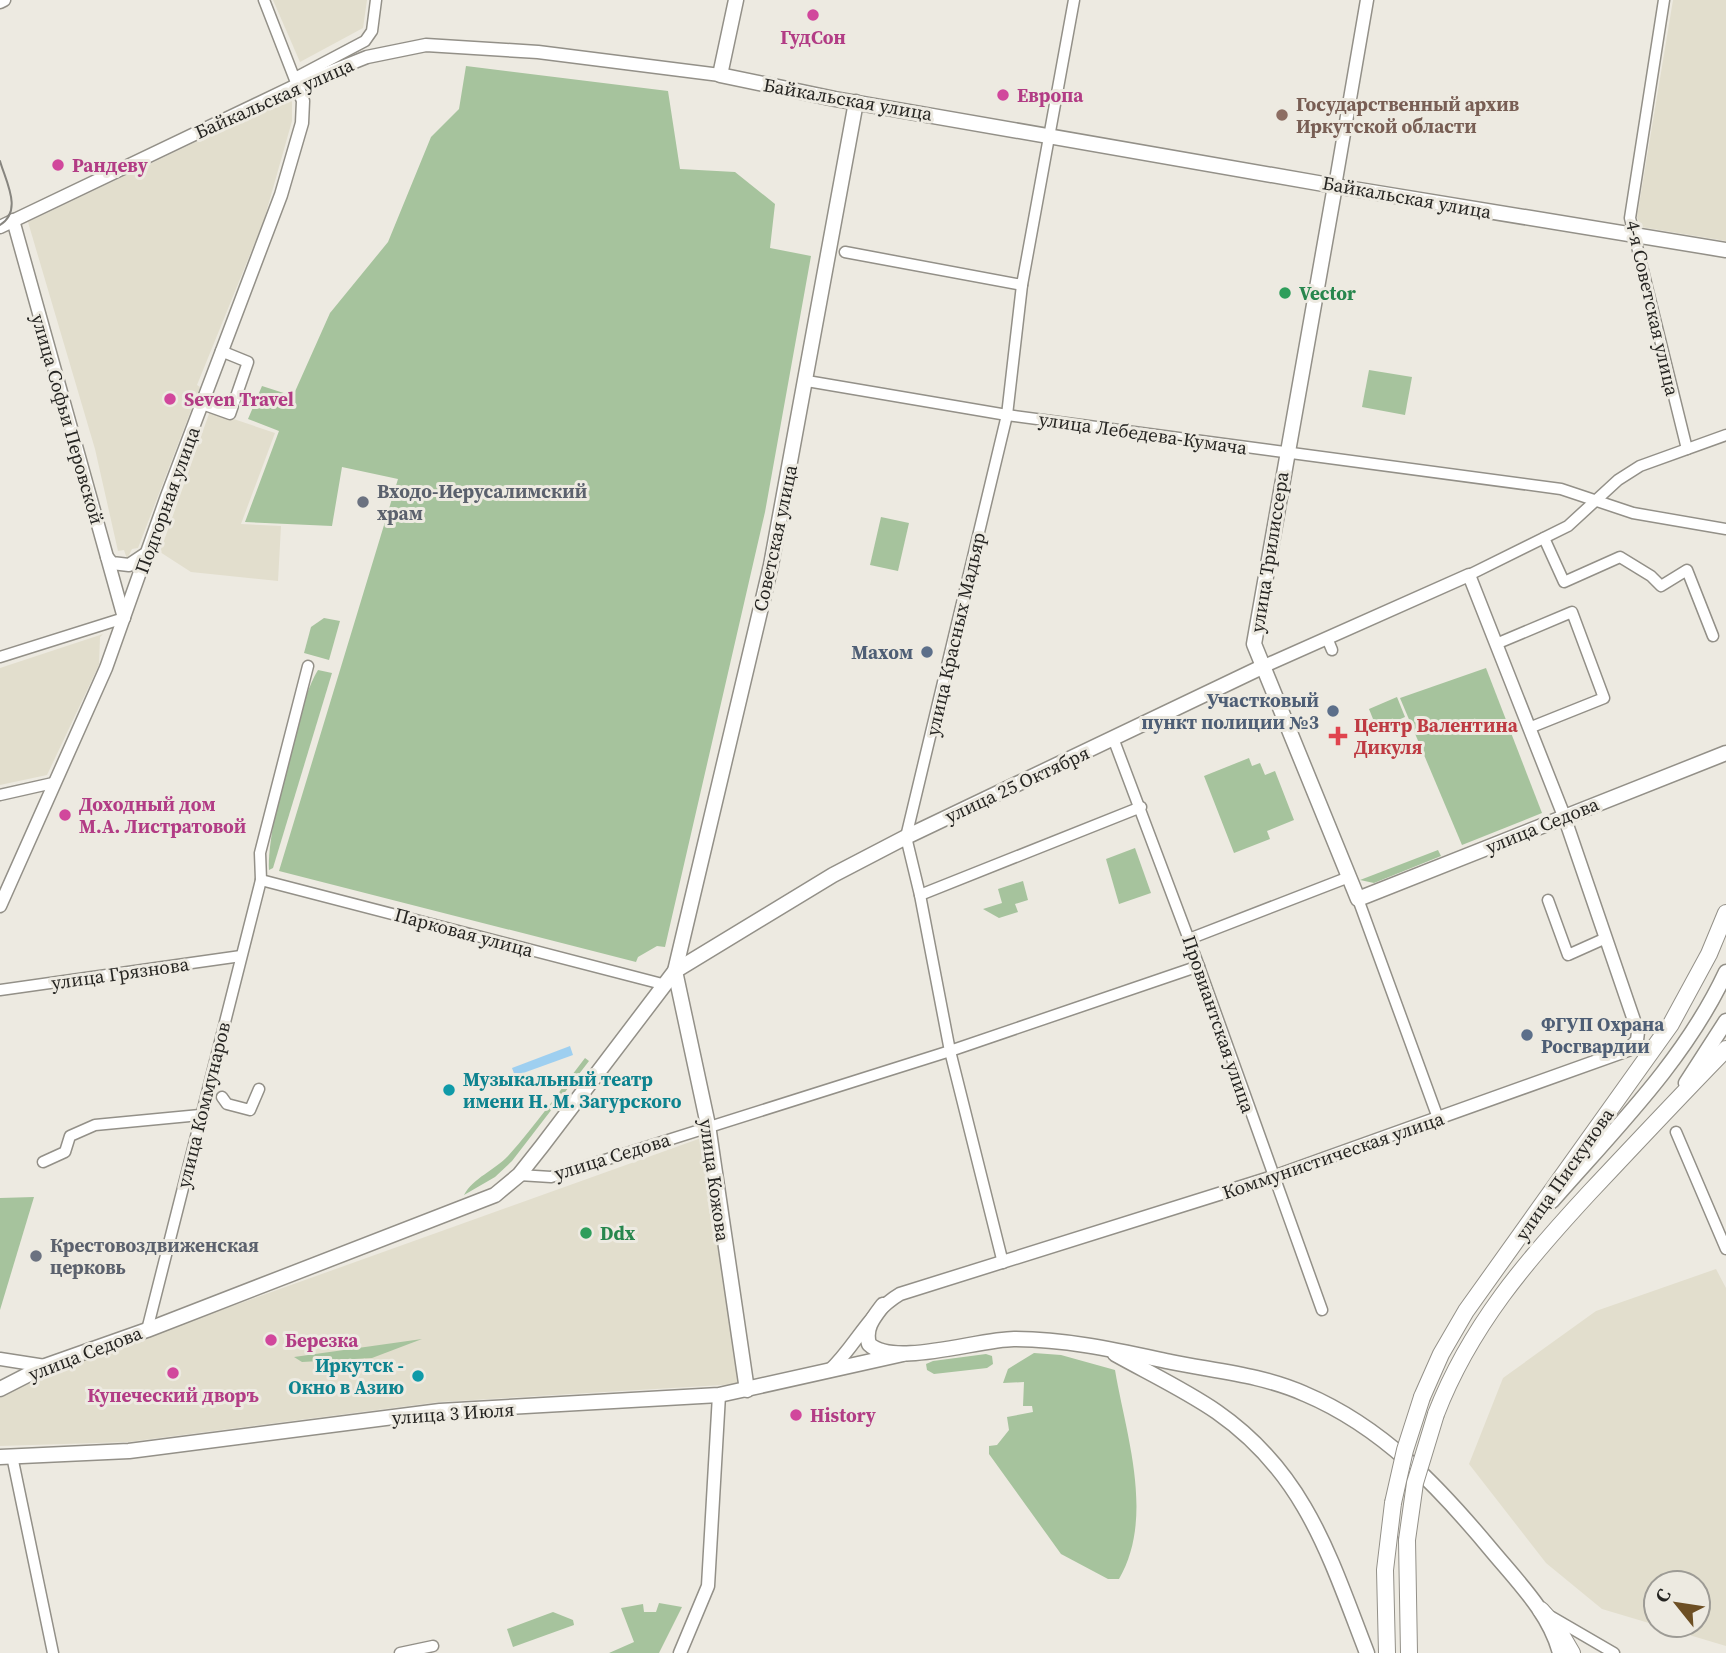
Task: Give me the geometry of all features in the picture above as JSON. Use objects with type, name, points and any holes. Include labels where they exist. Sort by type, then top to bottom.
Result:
[{"type":"main road","points":[[720,75],[736,0]]},
{"type":"main road","name":"Байкальская улица","points":[[720,75],[856,102],[1052,134],[1335,186],[1726,250]]},
{"type":"main road","name":"Советская улица","points":[[675,971],[771,565],[807,381],[856,102]]},
{"type":"main road","name":"улица Трилиссера","points":[[1335,186],[1285,452],[1254,644],[1358,899]]},
{"type":"main road","name":"улица 25 Октября","points":[[519,1175],[675,971],[833,875],[906,837],[1262,667]]},
{"type":"main road","name":"улица Седова","points":[[1358,899],[1726,753]]},
{"type":"main road","name":"улица Пискунова","points":[[1514,1245],[1671,1024],[1709,954],[1726,913]]},
{"type":"main road","name":"улица Кожова","points":[[675,971],[708,1125],[747,1390]]},
{"type":"main road","name":"улица Пискунова","points":[[1514,1245],[1670,1065],[1693,1031],[1726,972]]},
{"type":"main road","points":[[1409,1653],[1407,1540],[1415,1483],[1436,1414],[1468,1344],[1502,1292],[1688,1080],[1726,1021]]},
{"type":"main road","points":[[1653,1122],[1726,1049]]},
{"type":"main road","name":"улица Седова","points":[[0,1389],[45,1366],[147,1330],[495,1195],[519,1175]]},
{"type":"main road","points":[[1387,1653],[1385,1570],[1393,1503],[1405,1450],[1422,1397],[1448,1339],[1514,1245]]},
{"type":"main road","points":[[883,1305],[869,1326],[868,1342],[880,1351],[903,1354]]},
{"type":"main road","name":"улица 3 Июля","points":[[6,1456],[129,1451],[440,1411],[719,1395],[903,1354],[1012,1339],[1101,1347],[1280,1385],[1346,1415],[1385,1441],[1432,1482],[1541,1610],[1560,1653]]},
{"type":"main road","points":[[1101,1347],[1217,1412],[1270,1458],[1297,1493],[1323,1539],[1367,1653]]},
{"type":"main road","points":[[1541,1610],[1558,1629],[1572,1653]]},
{"type":"street","points":[[264,0],[296,82],[365,41],[372,31],[376,0]]},
{"type":"street","name":"улица Красных Мадьяр","points":[[1003,1263],[950,1051],[906,837],[1007,415],[1023,285],[1074,0]]},
{"type":"street","name":"улица Трилиссера","points":[[1335,186],[1367,0]]},
{"type":"street","name":"4-я Советская улица","points":[[1664,0],[1630,218],[1687,449]]},
{"type":"street","name":"Байкальская улица","points":[[0,227],[296,82],[367,57],[426,45],[538,52],[720,75]]},
{"type":"street","name":"Подгорная улица","points":[[0,906],[106,668],[292,161],[302,123],[303,101],[296,82]]},
{"type":"street","name":"улица Софьи Перовской","points":[[13,220],[124,618]]},
{"type":"street","points":[[845,253],[1023,285]]},
{"type":"street","points":[[202,404],[230,414],[247,362],[221,351]]},
{"type":"street","name":"улица Лебедева-Кумача","points":[[807,381],[1007,415],[1560,489],[1633,513],[1726,529]]},
{"type":"street","name":"улица 25 Октября","points":[[1262,667],[1469,575],[1568,526],[1618,480],[1640,466],[1726,435]]},
{"type":"street","points":[[1544,538],[1564,582],[1620,557],[1651,576],[1661,586],[1687,570],[1713,636]]},
{"type":"street","points":[[107,557],[112,562],[129,565],[148,550]]},
{"type":"street","points":[[1469,575],[1564,816]]},
{"type":"street","points":[[1496,644],[1572,612],[1604,698],[1529,728]]},
{"type":"street","points":[[0,657],[124,618]]},
{"type":"street","points":[[1327,638],[1332,650]]},
{"type":"street","name":"улица Коммунаров","points":[[147,1330],[261,880],[260,853],[308,667]]},
{"type":"street","name":"Провиантская улица","points":[[1114,738],[1322,1310]]},
{"type":"street","points":[[0,794],[53,783]]},
{"type":"street","points":[[920,895],[1141,807]]},
{"type":"street","name":"Коммунистическая улица","points":[[827,1372],[883,1305],[900,1294],[1273,1177],[1632,1046],[1638,1032],[1564,816]]},
{"type":"street","points":[[1189,939],[1349,877]]},
{"type":"street","name":"Парковая улица","points":[[261,880],[666,985]]},
{"type":"street","name":"улица Трилиссера","points":[[1358,899],[1438,1118]]},
{"type":"street","points":[[1548,900],[1568,955],[1606,938]]},
{"type":"street","name":"улица Грязнова","points":[[0,990],[241,956]]},
{"type":"street","name":"улица Седова","points":[[519,1175],[551,1177],[708,1125],[950,1051],[1199,966]]},
{"type":"street","points":[[222,1097],[227,1104],[250,1110],[259,1089]]},
{"type":"street","points":[[43,1162],[65,1152],[71,1136],[95,1125],[200,1115]]},
{"type":"street","points":[[1676,1132],[1723,1236],[1726,1250]]},
{"type":"street","points":[[0,1359],[45,1366]]},
{"type":"street","points":[[680,1653],[708,1586],[719,1395]]},
{"type":"street","points":[[6,1456],[53,1653]]},
{"type":"street","points":[[1541,1610],[1614,1653]]},
{"type":"street","points":[[400,1653],[433,1646]]},
{"type":"shaded area","points":[[273,0],[367,0],[363,28],[300,62]]},
{"type":"shaded area","points":[[1673,0],[1726,0],[1726,241],[1641,227],[1637,217]]},
{"type":"shaded area","points":[[292,96],[292,121],[264,220],[197,385],[200,387],[138,548],[132,549],[127,559],[124,550],[118,551],[95,449],[28,222]]},
{"type":"shaded area","points":[[210,411],[275,433],[241,524],[281,526],[278,581],[191,572],[160,552]]},
{"type":"shaded area","points":[[103,634],[100,637],[99,665],[47,775],[0,785],[0,668]]},
{"type":"shaded area","points":[[704,1137],[739,1384],[439,1402],[128,1442],[0,1446],[0,1398],[40,1375]]},
{"type":"shaded area","points":[[1716,1269],[1726,1288],[1726,1646],[1703,1639],[1712,1639],[1712,1569],[1642,1569],[1642,1621],[1602,1609],[1546,1563],[1469,1464],[1503,1378],[1596,1311]]},
{"type":"green space","points":[[466,66],[668,91],[680,169],[735,172],[775,204],[770,248],[811,256],[765,512],[665,947],[657,946],[638,957],[636,962],[279,871],[398,479],[342,467],[332,526],[245,522],[279,431],[248,419],[262,386],[293,396],[330,313],[388,242],[431,137],[459,109]]},
{"type":"green space","points":[[1369,370],[1412,377],[1405,415],[1362,407]]},
{"type":"green space","points":[[881,517],[909,523],[898,571],[870,565]]},
{"type":"green space","points":[[324,618],[340,621],[329,660],[304,653],[311,627]]},
{"type":"green space","points":[[1486,668],[1542,813],[1462,845],[1400,698]]},
{"type":"green space","points":[[318,670],[332,673],[273,868],[269,870],[269,852],[285,767],[302,708]]},
{"type":"green space","points":[[1397,697],[1405,717],[1377,729],[1369,709]]},
{"type":"green space","points":[[1249,758],[1252,766],[1260,763],[1265,775],[1275,771],[1294,820],[1267,831],[1270,839],[1234,853],[1204,776]]},
{"type":"green space","points":[[1135,848],[1151,893],[1119,904],[1106,859]]},
{"type":"green space","points":[[1438,850],[1441,856],[1374,883],[1360,880]]},
{"type":"green space","points":[[1023,881],[1028,900],[1015,904],[1018,912],[999,918],[983,909],[1002,903],[998,889]]},
{"type":"green space","points":[[585,1058],[589,1061],[512,1161],[495,1177],[464,1195],[473,1184],[508,1156]]},
{"type":"green space","points":[[34,1197],[0,1310],[0,1198]]},
{"type":"green space","points":[[422,1339],[372,1358],[302,1362],[294,1357]]},
{"type":"green space","points":[[1034,1353],[1061,1355],[1115,1370],[1131,1448],[1136,1503],[1130,1555],[1119,1579],[1108,1579],[1061,1554],[989,1454],[989,1446],[997,1445],[1009,1430],[1007,1417],[1033,1412],[1032,1406],[1023,1406],[1024,1382],[1003,1383],[1008,1369]]},
{"type":"green space","points":[[986,1354],[992,1356],[993,1364],[987,1368],[934,1374],[927,1370],[926,1364],[933,1361]]},
{"type":"green space","points":[[659,1603],[682,1607],[659,1653],[609,1653],[634,1642],[621,1608],[643,1604],[644,1612],[656,1612]]},
{"type":"green space","points":[[553,1612],[573,1620],[574,1625],[513,1647],[507,1629]]},
{"type":"water","points":[[570,1046],[573,1055],[515,1076],[512,1068]]},
{"type":"tram line","points":[[0,161],[12,204],[11,212],[0,225]]},
{"type":"place","name":"ГудСон","points":[[813,15]]},
{"type":"place","name":"Европа","points":[[1003,95]]},
{"type":"place","name":"Государственный архив Иркутской области","points":[[1282,115]]},
{"type":"place","name":"Рандеву","points":[[58,165]]},
{"type":"place","name":"Vector","points":[[1285,293]]},
{"type":"place","name":"Seven Travel","points":[[170,399]]},
{"type":"place","name":"Входо-Иерусалимский храм","points":[[363,502]]},
{"type":"place","name":"Махом","points":[[927,652]]},
{"type":"place","name":"Участковый пункт полиции №3","points":[[1333,711]]},
{"type":"place","name":"Центр Валентина Дикуля","points":[[1338,736]]},
{"type":"place","name":"Доходный дом М.А. Листратовой","points":[[65,815]]},
{"type":"place","name":"ФГУП Охрана Росгвардии","points":[[1527,1035]]},
{"type":"place","name":"Музыкальный театр имени Н. М. Загурского","points":[[449,1090]]},
{"type":"place","name":"Ddx","points":[[586,1233]]},
{"type":"place","name":"Крестовоздвиженская церковь","points":[[36,1256]]},
{"type":"place","name":"Березка","points":[[271,1340]]},
{"type":"place","name":"Купеческий дворъ","points":[[173,1373]]},
{"type":"place","name":"Иркутск - Окно в Азию","points":[[418,1376]]},
{"type":"place","name":"History","points":[[796,1415]]}]
